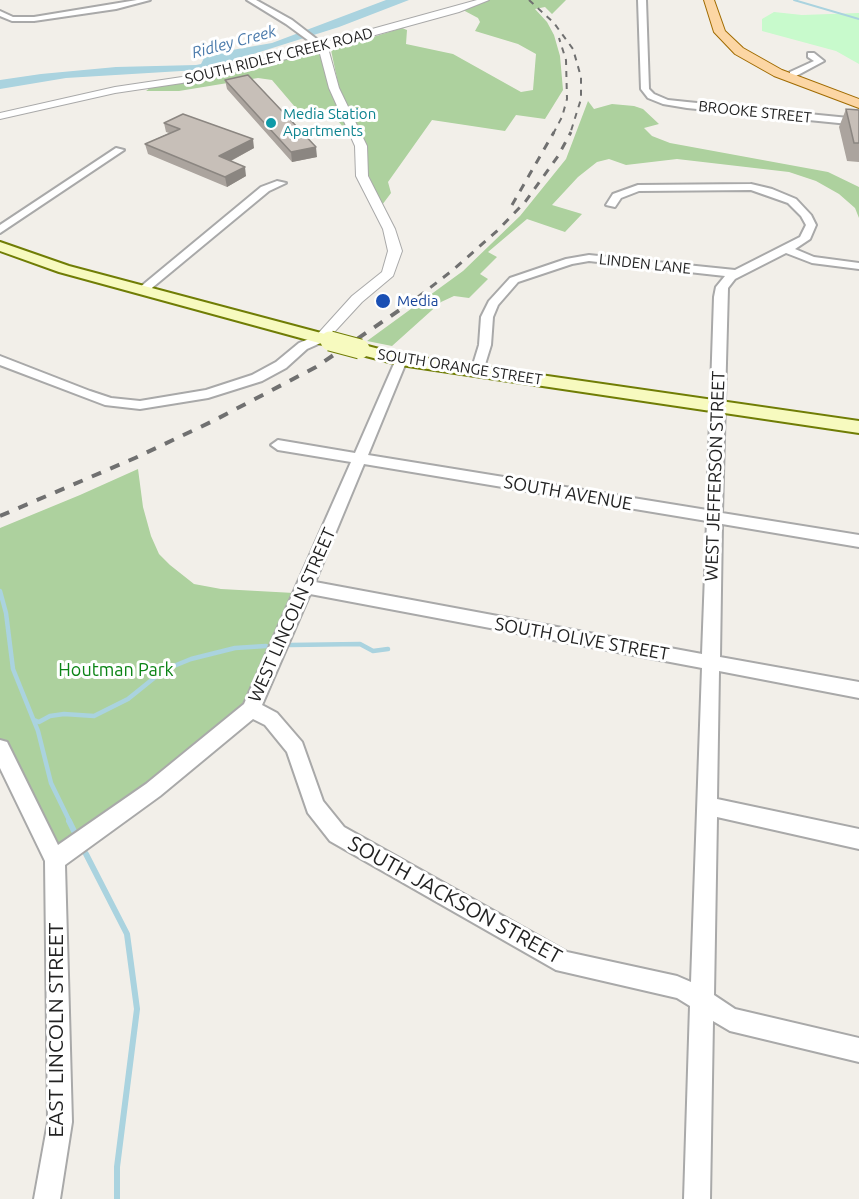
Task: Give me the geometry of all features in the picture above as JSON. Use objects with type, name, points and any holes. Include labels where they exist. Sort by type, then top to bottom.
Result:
[{"type":"main road","points":[[709,0],[720,32],[739,51],[778,73],[830,91]]},
{"type":"main road","points":[[719,0],[729,32],[739,44],[757,57],[859,104]]},
{"type":"main road","name":"SOUTH ORANGE STREET","points":[[0,246],[64,269],[401,360],[859,428]]},
{"type":"street","points":[[0,13],[12,19],[33,19],[116,8],[146,0]]},
{"type":"street","points":[[0,360],[110,402],[140,405],[208,394],[257,378],[281,365],[303,346],[325,339],[357,299],[381,282],[388,273],[394,251],[389,229],[364,183],[361,146],[334,88],[319,44],[251,0]]},
{"type":"street","name":"SOUTH RIDLEY CREEK ROAD","points":[[0,116],[115,90],[213,75],[319,44],[456,10],[485,0]]},
{"type":"street","name":"BROOKE STREET","points":[[642,0],[645,89],[651,96],[666,102],[687,105],[859,122]]},
{"type":"street","points":[[794,74],[820,61],[811,55]]},
{"type":"street","points":[[0,230],[119,150]]},
{"type":"street","points":[[143,290],[265,189],[281,183]]},
{"type":"street","points":[[611,205],[625,192],[650,187],[740,187],[768,191],[792,201],[810,219],[808,235],[786,249],[736,274]]},
{"type":"street","points":[[786,249],[812,260],[859,266]]},
{"type":"street","name":"LINDEN LANE","points":[[477,371],[485,345],[487,317],[493,304],[514,280],[570,261],[589,258],[736,274]]},
{"type":"street","name":"WEST JEFFERSON STREET","points":[[697,1199],[721,290],[736,274]]},
{"type":"street","name":"WEST LINCOLN STREET","points":[[55,860],[153,790],[251,709],[401,360]]},
{"type":"street","name":"SOUTH AVENUE","points":[[278,445],[859,541]]},
{"type":"street","name":"SOUTH OLIVE STREET","points":[[305,587],[859,690]]},
{"type":"street","name":"SOUTH JACKSON STREET","points":[[251,709],[271,719],[295,748],[315,806],[337,834],[564,962],[677,987],[702,999],[730,1019],[859,1050]]},
{"type":"street","points":[[0,748],[55,860]]},
{"type":"street","points":[[707,806],[859,839]]},
{"type":"street","name":"EAST LINCOLN STREET","points":[[47,1199],[60,1122],[55,860]]},
{"type":"green space","points":[[489,0],[566,0],[552,14],[545,7],[535,9],[547,22],[554,35],[560,56],[563,90],[545,119],[516,115],[505,131],[432,120],[388,182],[391,193],[382,205],[368,174],[366,144],[339,88],[331,50],[402,28],[407,30],[406,44],[453,54],[521,92],[533,90],[536,54],[518,44],[475,31],[480,22],[478,18],[463,10]]},
{"type":"green space","points":[[774,12],[802,15],[859,13],[859,64],[836,51],[762,31],[762,19]]},
{"type":"green space","points":[[314,52],[321,53],[330,88],[355,141],[328,109],[301,114],[272,80],[258,78],[179,91],[146,91],[150,88],[212,78]]},
{"type":"green space","points":[[588,101],[594,109],[612,104],[643,109],[659,124],[644,128],[652,136],[670,143],[828,172],[859,187],[859,218],[855,208],[839,194],[816,181],[789,172],[677,159],[626,165],[609,159],[597,162],[578,177],[552,205],[582,214],[565,232],[527,219],[488,252],[497,257],[480,274],[488,279],[469,298],[454,296],[441,302],[392,346],[367,341],[463,271],[520,216],[566,159]]},
{"type":"green space","name":"Houtman Park","points":[[138,469],[143,507],[151,536],[159,554],[170,565],[194,584],[221,589],[294,593],[251,709],[55,860],[0,748],[0,528]]},
{"type":"water","points":[[386,0],[409,0],[339,27],[212,67],[198,70],[66,78],[0,89],[0,80],[41,74],[116,67],[201,64],[204,58],[215,53],[272,43]]},
{"type":"building","name":"Media Station Apartments","points":[[248,75],[316,147],[291,152],[225,80]]},
{"type":"building","points":[[846,109],[859,110],[859,143],[854,143]]},
{"type":"building","points":[[183,114],[253,139],[219,156],[245,167],[225,177],[145,144],[180,129],[164,123]]},
{"type":"waterway","points":[[794,0],[859,19]]},
{"type":"waterway","points":[[0,591],[6,613],[13,669],[38,731],[51,783],[70,822]]},
{"type":"waterway","points":[[290,645],[360,644],[373,651],[388,649]]},
{"type":"waterway","points":[[34,720],[39,722],[50,716],[64,714],[94,716],[128,699],[164,670],[191,659],[235,648],[266,646]]},
{"type":"waterway","points":[[69,821],[74,831]]},
{"type":"waterway","points":[[86,854],[127,934],[137,1009],[117,1167],[117,1199]]},
{"type":"railway","points":[[529,0],[554,23],[573,49],[581,77],[581,99],[570,134]]},
{"type":"railway","points":[[553,134],[562,117],[567,99],[566,60],[559,38]]},
{"type":"railway","points":[[512,205],[554,132]]},
{"type":"railway","points":[[405,307],[453,270],[498,230],[525,202],[558,156],[570,134]]},
{"type":"railway","points":[[0,516],[135,458],[213,421],[316,367],[407,305]]},
{"type":"place","name":"Media Station Apartments","points":[[271,123]]},
{"type":"place","name":"Media","points":[[383,301]]},
{"type":"water label","name":"Ridley Creek","points":[[234,42]]}]
